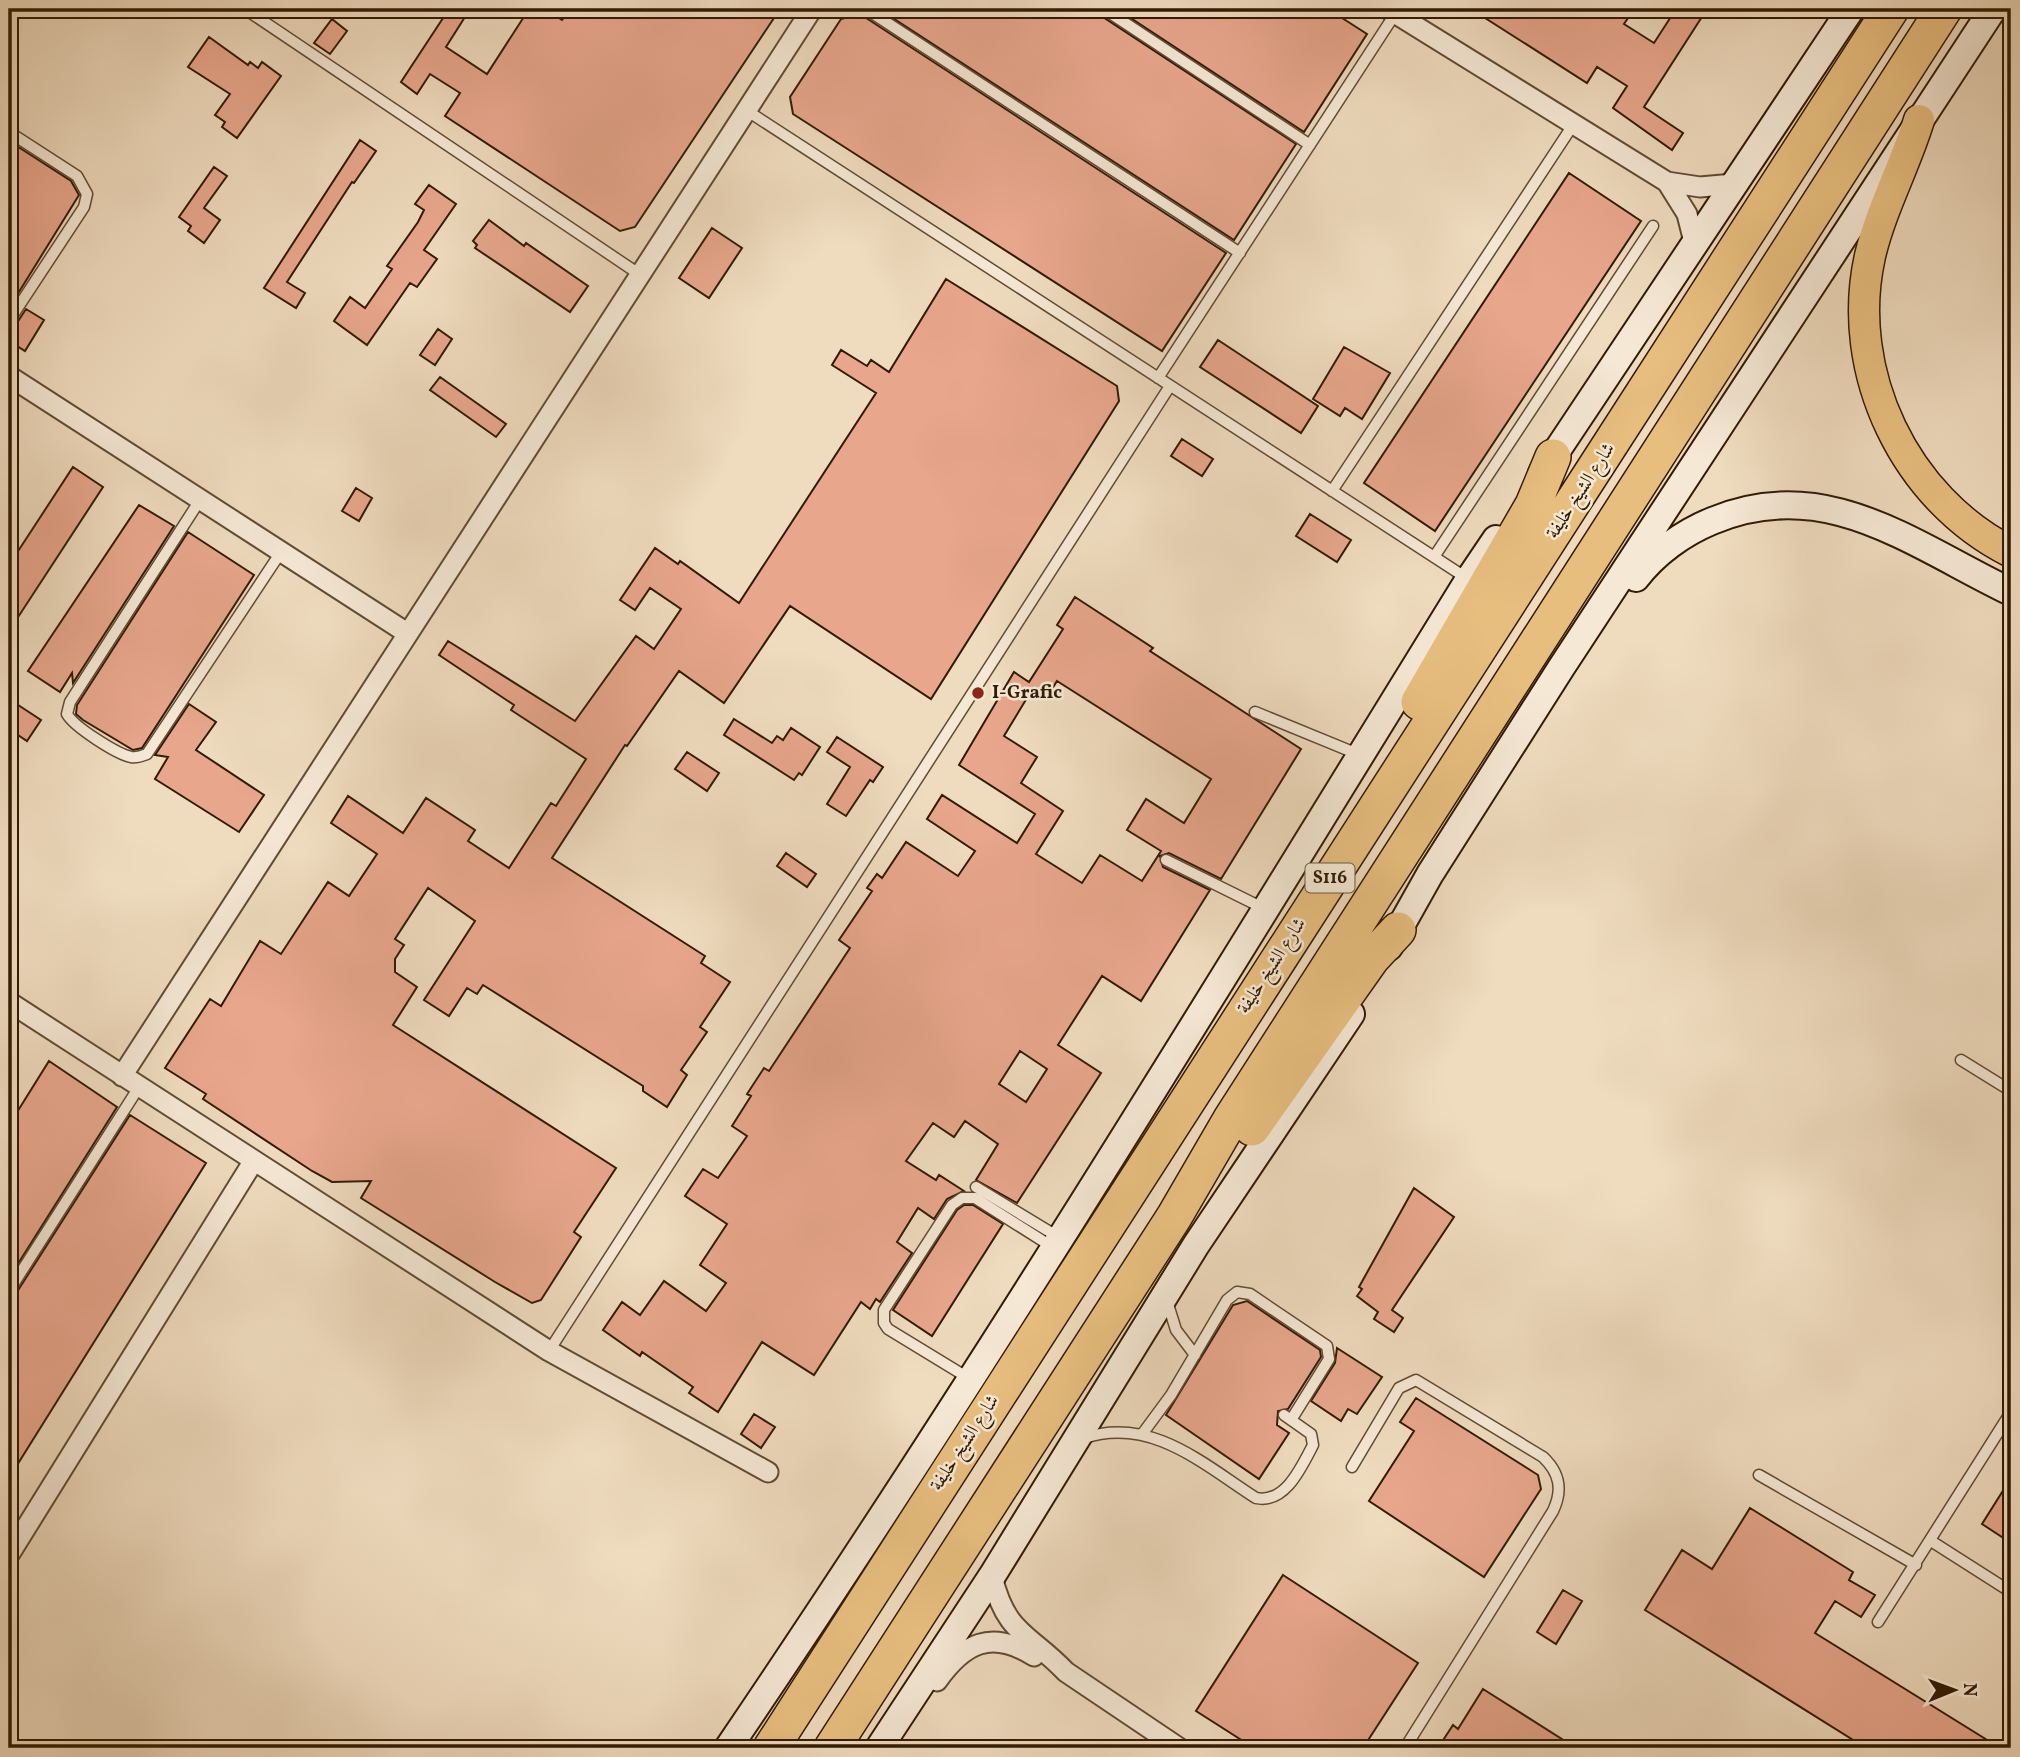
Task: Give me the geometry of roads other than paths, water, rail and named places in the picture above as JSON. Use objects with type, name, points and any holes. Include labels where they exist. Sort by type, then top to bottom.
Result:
[{"type":"highway","name":"شارع الشيخ خليفة","points":[[771,1748],[1180,1106],[1381,801],[1891,9]]},
{"type":"highway","name":"S116","points":[[832,1748],[1174,1217],[1231,1119],[1944,9]]},
{"type":"highway","points":[[1381,801],[1409,720],[1533,505],[1553,457]]},
{"type":"highway","points":[[1174,1217],[1226,1163],[1324,1030],[1372,957],[1398,930]]},
{"type":"main road","points":[[728,1748],[873,1534],[971,1380],[1266,910],[1469,579],[1852,9]]},
{"type":"main road","points":[[882,1743],[992,1576],[1203,1234],[1330,1048],[1398,930],[1562,668],[1993,9]]},
{"type":"main road","points":[[1919,120],[1884,212],[1867,273],[1864,314],[1873,376],[1885,416],[1899,444],[1930,489],[1960,519],[2011,552]]},
{"type":"main road","points":[[1562,668],[1590,643],[1641,571],[1664,550],[1699,526],[1758,506],[1823,506],[1852,514],[1897,533],[2011,592]]},
{"type":"street","points":[[122,1076],[812,9]]},
{"type":"street","points":[[1391,11],[1667,182],[1700,187],[1734,184]]},
{"type":"street","points":[[1667,182],[1687,214],[1695,246]]},
{"type":"street","points":[[9,376],[407,633]]},
{"type":"street","points":[[9,1002],[549,1351],[768,1472]]},
{"type":"street","points":[[9,1555],[15,1530],[253,1162]]},
{"type":"street","points":[[992,1576],[1002,1611],[1012,1626],[1066,1672],[1178,1748]]},
{"type":"street","points":[[882,1743],[907,1724],[952,1661],[974,1645],[992,1641],[1010,1644],[1066,1672]]},
{"type":"lane","points":[[245,9],[639,274]]},
{"type":"lane","points":[[866,9],[1240,253]]},
{"type":"lane","points":[[1104,9],[1310,145]]},
{"type":"lane","points":[[1158,378],[1310,145],[1391,11]]},
{"type":"lane","points":[[746,110],[1469,579]]},
{"type":"lane","points":[[1332,491],[1573,125]]},
{"type":"lane","points":[[9,132],[77,176],[88,194],[84,207],[9,321]]},
{"type":"lane","points":[[1434,556],[1653,226]]},
{"type":"lane","points":[[549,1351],[1170,386]]},
{"type":"lane","points":[[200,500],[69,702],[67,714],[75,725],[125,755],[132,757],[148,754],[281,552]]},
{"type":"lane","points":[[1255,712],[1360,755]]},
{"type":"lane","points":[[1166,860],[1266,910]]},
{"type":"lane","points":[[1961,1060],[2011,1091]]},
{"type":"lane","points":[[9,1291],[139,1087]]},
{"type":"lane","points":[[976,1186],[1057,1243]]},
{"type":"lane","points":[[971,1380],[888,1329],[884,1323],[884,1310],[952,1205],[962,1198],[975,1198],[1057,1243]]},
{"type":"lane","points":[[1167,1292],[1176,1330],[1194,1354]]},
{"type":"lane","points":[[1074,1441],[1108,1433],[1143,1433],[1175,1446],[1256,1498],[1266,1500],[1284,1491],[1313,1445],[1311,1434],[1287,1418],[1329,1359],[1327,1346],[1250,1294],[1237,1292],[1227,1300],[1171,1395],[1143,1433]]},
{"type":"lane","points":[[1352,1467],[1399,1388],[1416,1380],[1543,1457],[1558,1476],[1560,1488],[1553,1511],[1405,1748]]},
{"type":"lane","points":[[1878,1622],[2011,1412]]},
{"type":"lane","points":[[1759,1475],[1916,1565]]},
{"type":"lane","points":[[1931,1541],[2011,1592]]},
{"type":"place","name":"I-Grafic","points":[[978,693]]}]
